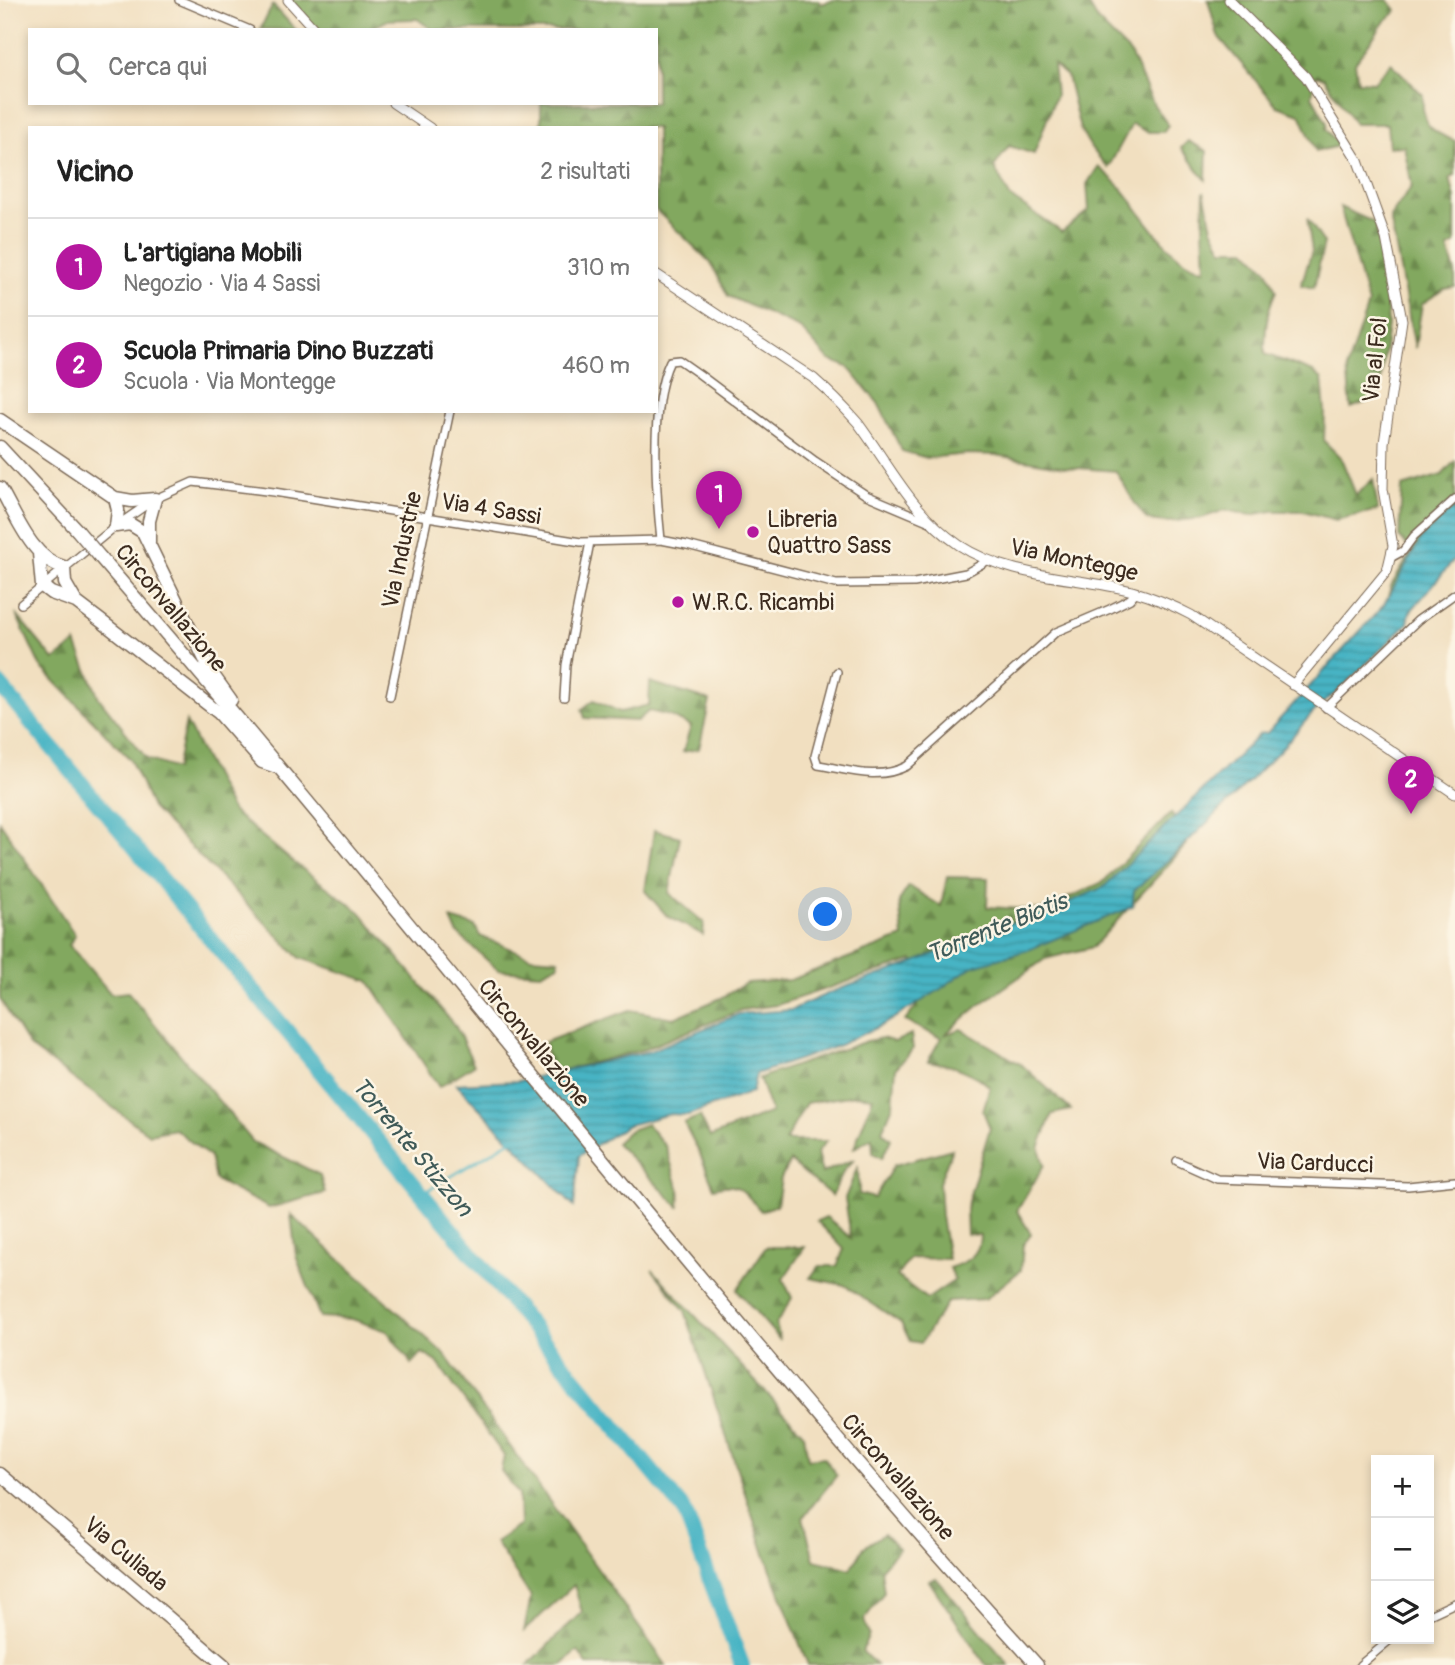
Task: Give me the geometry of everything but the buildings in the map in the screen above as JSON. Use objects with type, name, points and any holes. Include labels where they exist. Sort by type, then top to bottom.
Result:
[{"type":"main road","points":[[0,420],[115,498],[132,501],[155,499],[149,522],[149,542]]},
{"type":"main road","name":"Circonvallazione","points":[[0,447],[100,557],[908,1522],[1037,1665]]},
{"type":"main road","points":[[0,488],[38,554],[42,586],[51,593],[76,602],[219,713],[262,762],[278,768],[279,762],[211,672],[149,542],[137,527],[130,524],[116,526],[118,510],[115,498]]},
{"type":"main road","points":[[38,554],[53,564],[64,567],[65,583],[76,602]]},
{"type":"main road","name":"Via Culiada","points":[[0,1474],[224,1665]]},
{"type":"street","points":[[179,0],[245,28]]},
{"type":"street","points":[[288,0],[313,28]]},
{"type":"street","name":"Via al Fol","points":[[1229,0],[1306,78],[1358,161],[1386,238],[1402,320],[1384,454],[1382,489],[1393,546],[1392,557]]},
{"type":"street","points":[[396,105],[427,126]]},
{"type":"street","name":"Via Montegge","points":[[658,275],[793,362],[828,390],[858,424],[912,503],[958,545],[987,561],[1018,571],[1136,592],[1191,615],[1455,794]]},
{"type":"street","points":[[661,540],[656,490],[659,401],[664,374],[670,361],[679,360],[815,461],[866,495],[931,522]]},
{"type":"street","name":"Via Industrie","points":[[390,696],[450,413]]},
{"type":"street","name":"Via 4 Sassi","points":[[21,604],[116,526],[155,499],[193,482],[274,492],[429,519],[590,542],[661,540],[687,544],[836,584],[914,583],[965,573],[987,561]]},
{"type":"street","points":[[1293,685],[1387,571],[1392,557],[1403,551],[1413,536],[1455,499]]},
{"type":"street","points":[[564,698],[566,665],[590,542]]},
{"type":"street","points":[[836,672],[816,756],[818,765],[876,775],[893,774],[907,766],[1056,632],[1130,599],[1136,592]]},
{"type":"street","points":[[1322,705],[1402,634],[1455,594]]},
{"type":"street","name":"Via Carducci","points":[[1177,1161],[1217,1179],[1408,1186],[1455,1181]]},
{"type":"street","points":[[1434,1613],[1455,1603]]},
{"type":"street","points":[[1360,1665],[1385,1644]]},
{"type":"green space","points":[[288,0],[818,0],[821,4],[834,0],[1086,0],[1098,21],[1130,53],[1154,105],[1168,125],[1163,132],[1147,132],[1132,124],[1108,168],[1080,129],[1067,76],[1053,64],[1056,95],[1034,154],[1009,146],[994,167],[1010,197],[1062,232],[1089,210],[1087,184],[1098,167],[1120,187],[1170,248],[1181,258],[1205,269],[1204,191],[1212,228],[1222,249],[1246,249],[1267,270],[1276,291],[1267,322],[1265,354],[1313,372],[1322,379],[1324,441],[1341,458],[1356,495],[1373,479],[1378,510],[1336,520],[1303,511],[1272,511],[1251,515],[1225,510],[1202,518],[1167,522],[1147,520],[1116,471],[1065,467],[996,455],[968,454],[927,458],[902,451],[878,403],[848,367],[829,360],[800,328],[728,296],[711,263],[658,212],[658,126],[541,126],[541,105],[658,105],[658,28],[430,28],[417,19],[388,20],[372,28],[313,28]]},
{"type":"green space","points":[[1208,0],[1388,0],[1397,11],[1385,21],[1355,63],[1358,81],[1374,82],[1391,63],[1423,95],[1425,120],[1428,125],[1439,134],[1455,141],[1455,176],[1450,178],[1455,199],[1455,244],[1448,248],[1455,273],[1455,287],[1444,289],[1422,304],[1415,348],[1390,217],[1412,186],[1404,146],[1389,147],[1387,124],[1355,124],[1324,78],[1316,75],[1312,96],[1327,123],[1326,129],[1339,146],[1316,151],[1300,114],[1277,106],[1218,36]]},
{"type":"green space","points":[[273,5],[294,28],[261,28]]},
{"type":"green space","points":[[1188,141],[1207,151],[1206,180],[1181,148]]},
{"type":"green space","points":[[1340,207],[1375,223],[1388,277],[1388,324],[1379,397],[1351,408],[1347,367],[1368,304]]},
{"type":"green space","points":[[1307,218],[1324,243],[1314,288],[1301,285],[1312,251]]},
{"type":"green space","points":[[1455,461],[1455,554],[1384,611],[1391,586],[1412,551],[1399,537],[1402,487],[1442,475]]},
{"type":"green space","points":[[16,614],[54,660],[76,643],[99,698],[147,759],[176,769],[186,722],[232,811],[360,912],[456,1027],[474,1065],[439,1087],[369,981],[300,958],[152,808],[130,759],[40,666]]},
{"type":"green space","points":[[650,682],[710,701],[699,749],[683,752],[691,726],[670,716],[649,711],[637,721],[585,718],[582,709],[594,700],[620,712],[649,705]]},
{"type":"green space","points":[[1171,813],[1187,844],[1093,947],[1045,959],[978,1006],[944,1035],[961,1029],[1022,1065],[1071,1110],[1052,1114],[1039,1148],[1044,1165],[1017,1211],[1031,1234],[1023,1245],[1021,1270],[985,1299],[948,1301],[921,1343],[910,1341],[901,1323],[844,1285],[810,1278],[819,1266],[837,1266],[844,1249],[817,1221],[826,1217],[851,1238],[845,1198],[858,1166],[859,1194],[874,1198],[894,1165],[952,1149],[939,1183],[948,1259],[910,1258],[897,1276],[927,1299],[955,1280],[949,1268],[967,1260],[978,1248],[980,1235],[967,1234],[966,1208],[990,1128],[983,1111],[990,1087],[961,1070],[928,1061],[941,1038],[905,1021],[928,991],[913,960],[777,1005],[741,1010],[645,1049],[561,1071],[548,1065],[545,1042],[630,1010],[674,1018],[721,998],[746,983],[790,980],[903,937],[899,901],[909,886],[941,906],[947,877],[988,878],[987,907],[1042,910],[1103,882]]},
{"type":"green space","points":[[0,822],[75,935],[69,945],[111,994],[128,992],[253,1142],[320,1175],[325,1193],[269,1208],[215,1180],[210,1157],[175,1129],[149,1134],[29,1046],[0,999]]},
{"type":"green space","points":[[654,830],[680,837],[669,893],[704,923],[703,935],[667,916],[645,891]]},
{"type":"green space","points":[[451,919],[475,926],[480,936],[531,957],[558,959],[559,964],[541,973],[498,970],[457,933]]},
{"type":"green space","points":[[911,1034],[913,1049],[896,1068],[893,1105],[882,1131],[891,1139],[882,1158],[873,1153],[872,1138],[854,1148],[873,1097],[855,1095],[806,1103],[785,1141],[826,1141],[817,1153],[822,1173],[855,1159],[844,1170],[832,1196],[790,1161],[781,1178],[777,1205],[761,1211],[736,1187],[714,1188],[684,1123],[700,1116],[710,1137],[771,1112],[759,1078],[867,1041],[882,1038],[895,1042]]},
{"type":"green space","points":[[647,1124],[666,1147],[680,1193],[679,1207],[616,1143],[630,1130]]},
{"type":"green space","points":[[291,1215],[445,1355],[666,1665],[587,1665],[578,1651],[562,1665],[528,1665],[582,1612],[574,1585],[524,1631],[531,1597],[495,1542],[520,1525],[519,1494],[501,1471],[504,1456],[437,1362],[422,1353],[412,1364],[387,1331],[352,1319],[320,1317],[296,1256]]},
{"type":"green space","points":[[766,1247],[805,1247],[783,1279],[792,1298],[776,1324],[780,1340],[737,1290]]},
{"type":"green space","points":[[652,1269],[804,1434],[808,1459],[823,1457],[837,1475],[803,1517],[814,1560],[851,1569],[864,1547],[884,1534],[899,1549],[881,1569],[884,1592],[864,1620],[869,1635],[862,1651],[876,1665],[808,1665],[766,1557],[685,1311]]},
{"type":"green space","points":[[936,1578],[1009,1665],[986,1665],[929,1581]]},
{"type":"water","points":[[1455,507],[1455,559],[1410,612],[1408,623],[1328,698],[1208,822],[1134,891],[1132,907],[1028,950],[971,967],[884,1024],[835,1047],[756,1074],[752,1092],[688,1115],[670,1114],[628,1125],[579,1156],[574,1207],[456,1084],[518,1081],[650,1051],[739,1014],[791,1010],[1003,925],[1043,914],[1104,887],[1260,734],[1267,733],[1384,605],[1422,537]]},
{"type":"waterway","name":"Torrente Stizzon","points":[[0,685],[684,1510],[742,1665]]},
{"type":"waterway","name":"Torrente Biotis","points":[[422,1194],[513,1139]]},
{"type":"place","name":"L'artigiana Mobili","points":[[719,529]]},
{"type":"place","name":"Libreria Quattro Sass","points":[[753,532]]},
{"type":"place","name":"W.R.C. Ricambi","points":[[678,602]]},
{"type":"place","name":"Scuola Primaria Dino Buzzati","points":[[1411,814]]}]
